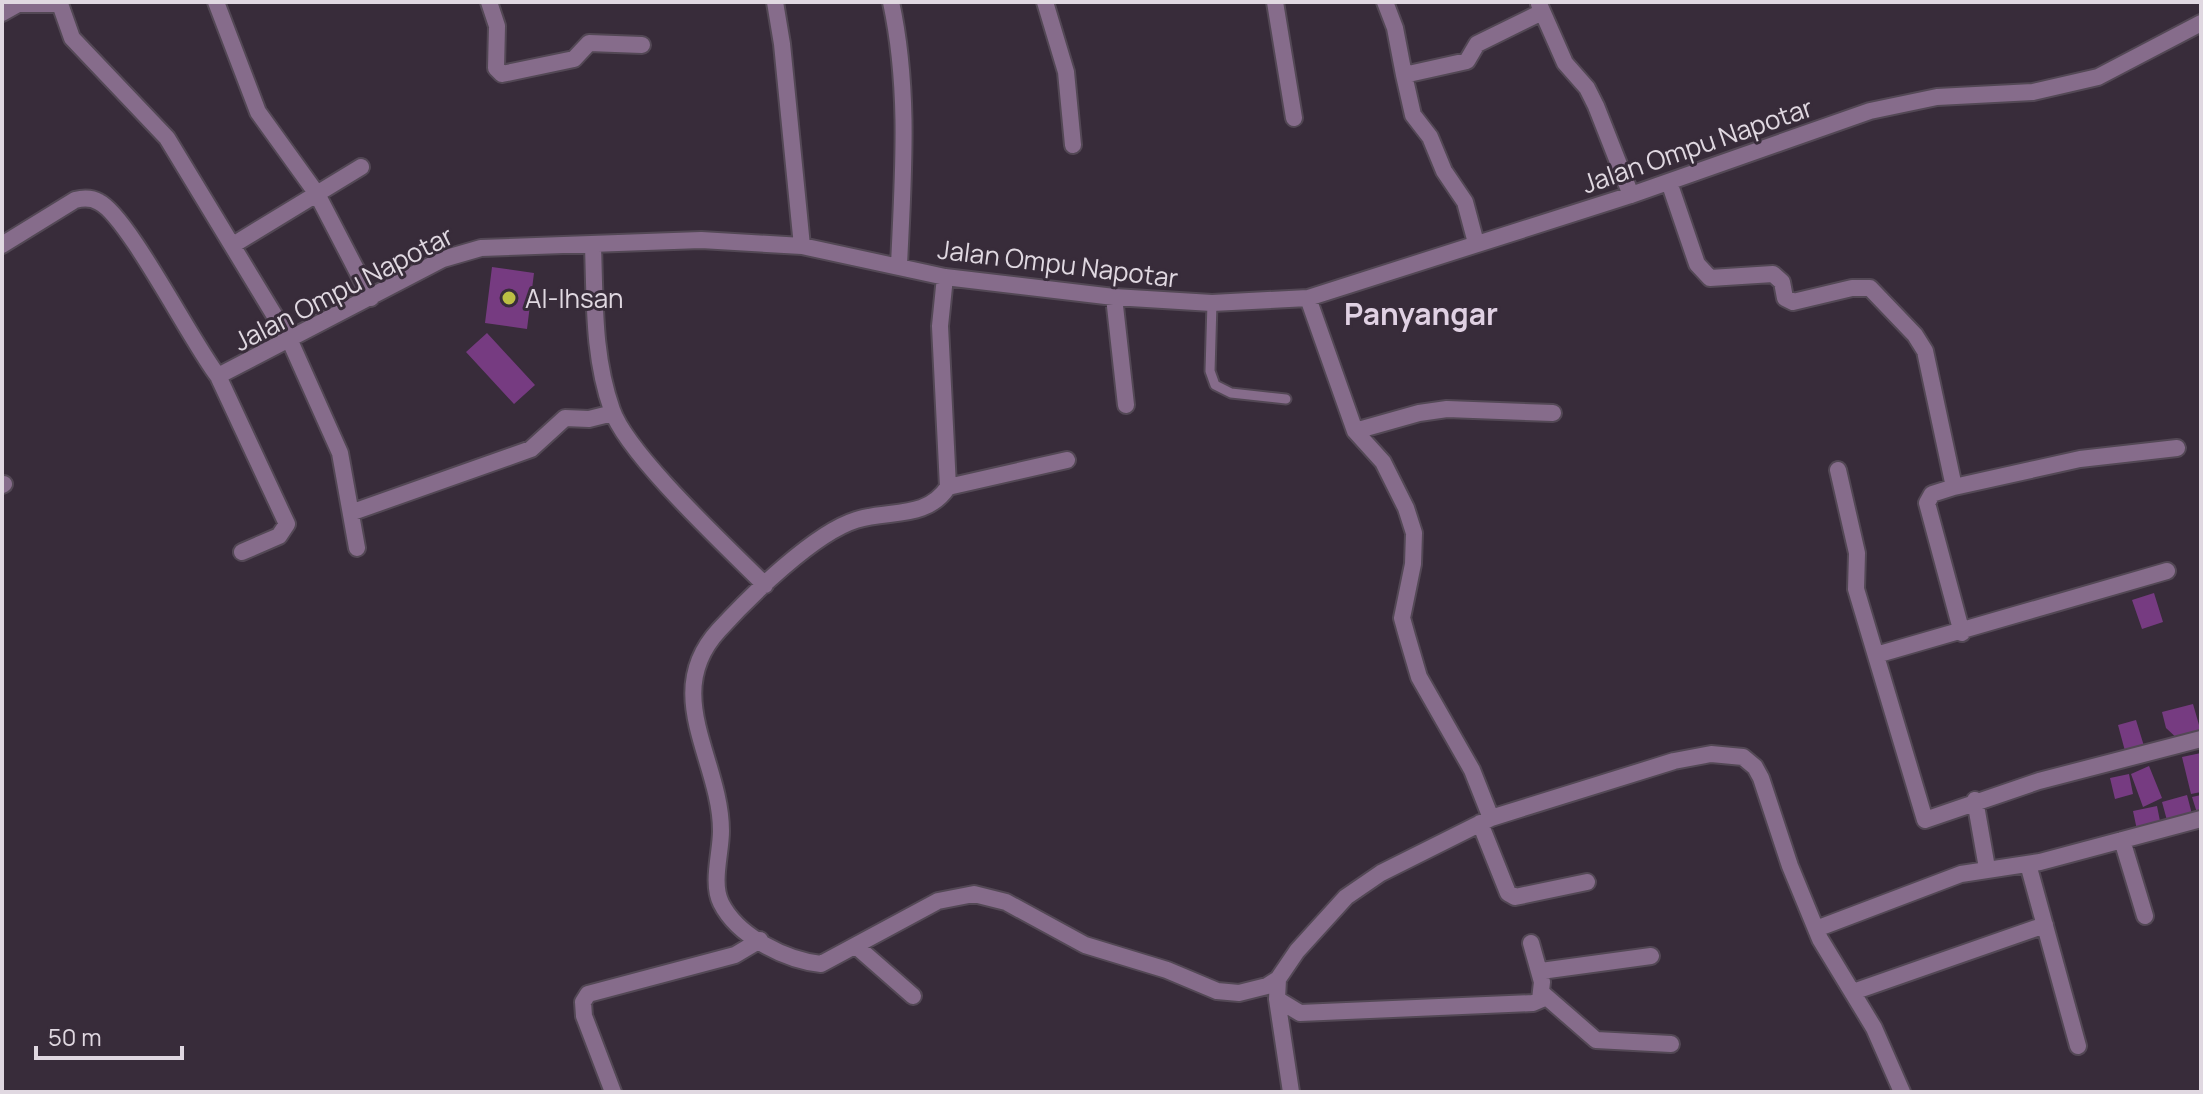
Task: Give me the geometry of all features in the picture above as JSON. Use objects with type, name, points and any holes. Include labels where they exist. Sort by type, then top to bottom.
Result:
[{"type":"street","points":[[216,2],[258,112],[317,194],[371,298]]},
{"type":"street","points":[[489,2],[497,26],[496,64],[500,73],[574,59],[591,42],[642,45]]},
{"type":"street","points":[[775,2],[802,246]]},
{"type":"street","points":[[891,2],[901,49],[904,110],[899,265]]},
{"type":"street","points":[[1045,2],[1066,72],[1073,145]]},
{"type":"street","points":[[1275,2],[1294,118]]},
{"type":"street","points":[[1385,2],[1395,28],[1413,115],[1430,137],[1440,164],[1465,202],[1476,243]]},
{"type":"street","points":[[2,13],[18,4],[60,3],[72,38],[167,138],[290,341],[340,453],[353,512],[357,548]]},
{"type":"street","points":[[1404,75],[1467,61],[1477,44],[1540,7],[1565,63],[1587,88],[1596,106],[1631,195]]},
{"type":"street","name":"Jalan Ompu Napotar","points":[[2,245],[75,200],[85,198],[100,202],[111,211],[218,376],[463,252],[499,247],[701,240],[802,246],[945,277],[1114,297],[1212,303],[1308,298],[1631,195],[1870,111],[1937,97],[2033,92],[2098,77],[2201,23]]},
{"type":"street","points":[[233,245],[361,167]]},
{"type":"street","points":[[1669,182],[1697,264],[1710,278],[1773,274],[1782,282],[1785,298],[1793,302],[1861,287],[1877,293],[1925,351],[1954,487]]},
{"type":"street","points":[[593,246],[599,367],[613,413],[637,450],[765,585]]},
{"type":"street","points":[[945,277],[940,326],[948,487],[940,500],[919,511],[846,523],[765,585],[717,632],[694,671],[692,700],[702,746],[717,791],[721,831],[719,900],[729,916],[760,940],[801,962],[821,964],[938,901],[974,894],[1006,902],[1066,938],[1167,970],[1217,991],[1239,993],[1267,986],[1278,979],[1297,951],[1346,897],[1381,873],[1485,820],[1674,761],[1711,754],[1743,757],[1755,767],[1761,778],[1790,866],[1816,929],[1874,1028],[1902,1092]]},
{"type":"street","points":[[1114,297],[1126,405]]},
{"type":"street","points":[[1308,298],[1355,431],[1383,462],[1406,508],[1414,533],[1413,564],[1402,618],[1419,677],[1472,770],[1508,893],[1515,897],[1587,882]]},
{"type":"street","points":[[218,376],[287,524],[279,536],[242,552]]},
{"type":"street","points":[[1355,431],[1419,413],[1447,409],[1553,413]]},
{"type":"street","points":[[353,512],[531,449],[565,418],[589,419],[613,413]]},
{"type":"street","points":[[1962,633],[1927,503],[1932,494],[2080,459],[2177,448]]},
{"type":"street","points":[[948,487],[1067,460]]},
{"type":"street","points":[[1838,470],[1857,553],[1856,589],[1925,820],[1975,800],[2201,739]]},
{"type":"street","points":[[1876,655],[1962,633],[2167,571]]},
{"type":"street","points":[[1975,800],[1987,868]]},
{"type":"street","points":[[1816,929],[1987,868],[2028,864],[2201,819]]},
{"type":"street","points":[[2122,840],[2145,916]]},
{"type":"street","points":[[2028,864],[2078,1046]]},
{"type":"street","points":[[1853,992],[2045,925]]},
{"type":"street","points":[[613,1092],[584,1016],[583,1002],[588,994],[735,955],[760,940]]},
{"type":"street","points":[[1277,999],[1291,1009],[1313,1013],[1522,1004],[1540,1000],[1542,993],[1541,971],[1531,943]]},
{"type":"street","points":[[856,946],[913,996]]},
{"type":"street","points":[[1541,971],[1651,956]]},
{"type":"street","points":[[1278,979],[1277,999],[1291,1092]]},
{"type":"street","points":[[1542,993],[1596,1040],[1671,1044]]},
{"type":"lane","points":[[1212,303],[1210,371],[1215,385],[1231,393],[1286,399]]},
{"type":"building","name":"Al-Ihsan","points":[[492,267],[534,273],[527,329],[485,323]]},
{"type":"building","points":[[487,333],[535,385],[514,404],[466,352]]},
{"type":"building","points":[[2154,593],[2163,622],[2142,629],[2132,600]]},
{"type":"building","points":[[2193,704],[2201,732],[2180,741],[2166,728],[2162,712]]},
{"type":"building","points":[[2136,720],[2144,746],[2125,751],[2118,725]]},
{"type":"building","points":[[2201,753],[2201,792],[2191,794],[2182,757]]},
{"type":"building","points":[[2149,766],[2162,798],[2143,807],[2131,774]]},
{"type":"building","points":[[2129,774],[2133,794],[2115,799],[2110,778]]},
{"type":"building","points":[[2187,795],[2193,818],[2168,824],[2162,802]]},
{"type":"building","points":[[2201,795],[2201,816],[2198,816],[2192,797]]},
{"type":"building","points":[[2157,806],[2161,826],[2137,830],[2133,811]]},
{"type":"place","name":"Al-Ihsan","points":[[509,298]]},
{"type":"district","name":"Panyangar","points":[[1421,313]]}]
